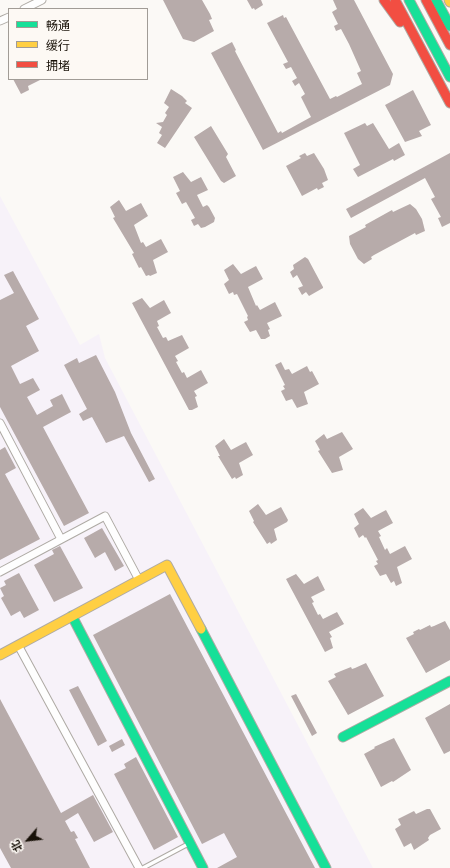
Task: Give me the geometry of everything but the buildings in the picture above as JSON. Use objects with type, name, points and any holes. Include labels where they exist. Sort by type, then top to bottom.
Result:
[{"type":"main road","points":[[384,0],[427,61]]},
{"type":"main road","points":[[395,0],[450,103]]},
{"type":"main road","points":[[409,0],[450,77]]},
{"type":"main road","points":[[426,0],[450,45]]},
{"type":"main road","points":[[436,0],[450,26]]},
{"type":"main road","points":[[0,654],[167,565],[326,868]]},
{"type":"main road","points":[[72,616],[204,868]]},
{"type":"main road","points":[[343,737],[450,681]]},
{"type":"street","points":[[26,8],[42,0]]},
{"type":"street","points":[[0,423],[61,539]]},
{"type":"street","points":[[0,572],[105,516],[139,580]]},
{"type":"street","points":[[18,645],[139,868]]},
{"type":"lane","points":[[143,868],[190,843]]},
{"type":"shaded area","points":[[0,196],[80,345],[99,334],[105,358],[373,868],[0,868]]},
{"type":"traffic: fast","points":[[409,0],[450,77]]},
{"type":"traffic: fast","points":[[436,0],[450,26]]},
{"type":"traffic: fast","points":[[72,616],[203,868]]},
{"type":"traffic: fast","points":[[201,629],[326,868]]},
{"type":"traffic: fast","points":[[343,737],[450,681]]},
{"type":"traffic: slow","points":[[0,655],[167,565],[201,629]]},
{"type":"traffic: jam","points":[[384,0],[400,22]]},
{"type":"traffic: jam","points":[[395,0],[450,103]]},
{"type":"traffic: jam","points":[[426,0],[450,45]]}]
